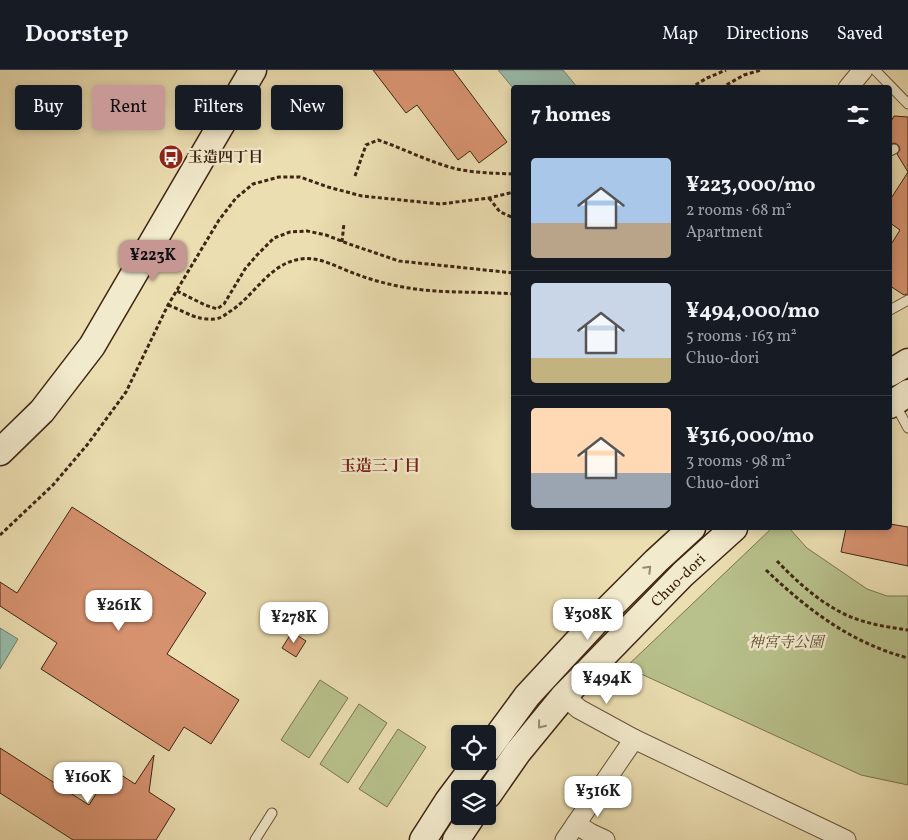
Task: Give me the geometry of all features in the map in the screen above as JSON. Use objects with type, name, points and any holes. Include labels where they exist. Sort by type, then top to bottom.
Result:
[{"type":"street","points":[[0,452],[42,411],[92,346],[253,70]]},
{"type":"street","points":[[850,85],[863,70]]},
{"type":"street","points":[[892,373],[908,362]]},
{"type":"street","name":"Chuo-dori","points":[[496,737],[527,696],[602,615],[690,530]]},
{"type":"street","name":"Chuo-dori","points":[[496,784],[518,752],[564,696],[683,574],[732,530]]},
{"type":"street","points":[[564,696],[579,709],[634,739],[846,840]]},
{"type":"street","points":[[565,840],[634,739]]},
{"type":"street","points":[[423,840],[448,801],[471,770]]},
{"type":"street","points":[[576,824],[605,840]]},
{"type":"street","points":[[456,840],[466,825]]},
{"type":"lane","points":[[874,70],[889,85]]},
{"type":"lane","points":[[892,88],[908,104]]},
{"type":"lane","points":[[892,309],[908,300]]},
{"type":"lane","points":[[895,400],[908,428]]},
{"type":"lane","points":[[255,840],[272,813]]},
{"type":"path","points":[[695,85],[726,70]]},
{"type":"path","points":[[726,85],[761,70]]},
{"type":"path","points":[[355,176],[366,145],[378,140],[441,165],[472,172],[511,174]]},
{"type":"path","points":[[0,535],[53,485],[87,446],[126,392],[168,305],[219,220],[236,198],[253,184],[279,178],[300,177],[362,196],[440,204],[489,198],[511,193]]},
{"type":"path","points":[[489,198],[500,212],[511,217]]},
{"type":"path","points":[[342,242],[344,222]]},
{"type":"path","points":[[177,291],[217,309],[224,304],[256,254],[274,238],[290,232],[307,231],[326,235],[399,261],[511,273]]},
{"type":"path","points":[[168,305],[200,318],[218,319],[236,308],[266,278],[285,263],[304,258],[328,262],[354,274],[404,287],[463,293],[511,294]]},
{"type":"path","points":[[777,561],[832,608],[866,622],[908,630]]},
{"type":"path","points":[[766,570],[816,614],[844,632],[887,652],[908,658]]},
{"type":"green space","name":"神宮寺公園","points":[[770,530],[791,530],[807,548],[867,589],[887,596],[908,596],[908,785],[861,775],[626,667]]},
{"type":"green space","points":[[320,680],[348,698],[309,758],[281,740]]},
{"type":"green space","points":[[359,704],[387,723],[348,783],[320,764]]},
{"type":"green space","points":[[398,729],[426,747],[387,807],[359,789]]},
{"type":"shaded area","points":[[498,70],[563,70],[575,85],[511,85]]},
{"type":"shaded area","points":[[0,628],[18,639],[0,669]]},
{"type":"building","points":[[373,70],[453,70],[507,142],[479,163],[470,151],[458,160],[417,105],[406,113]]},
{"type":"building","points":[[894,116],[908,117],[908,172],[897,154],[900,150],[899,146],[895,143],[892,144],[892,120]]},
{"type":"building","points":[[908,172],[908,294],[904,295],[892,287],[892,243],[900,230],[892,224],[892,197]]},
{"type":"building","points":[[72,507],[206,593],[167,654],[239,700],[211,744],[184,727],[169,751],[41,669],[57,643],[0,606],[0,582],[17,593]]},
{"type":"building","points":[[892,524],[908,527],[908,566],[841,552],[846,530],[892,530]]},
{"type":"building","points":[[292,632],[306,641],[296,657],[282,648]]},
{"type":"building","points":[[0,748],[89,805],[112,769],[135,784],[154,755],[149,792],[175,809],[156,840],[73,840],[0,793]]},
{"type":"place","name":"玉造四丁目","points":[[171,157]]},
{"type":"district","name":"玉造三丁目","points":[[380,465]]}]
